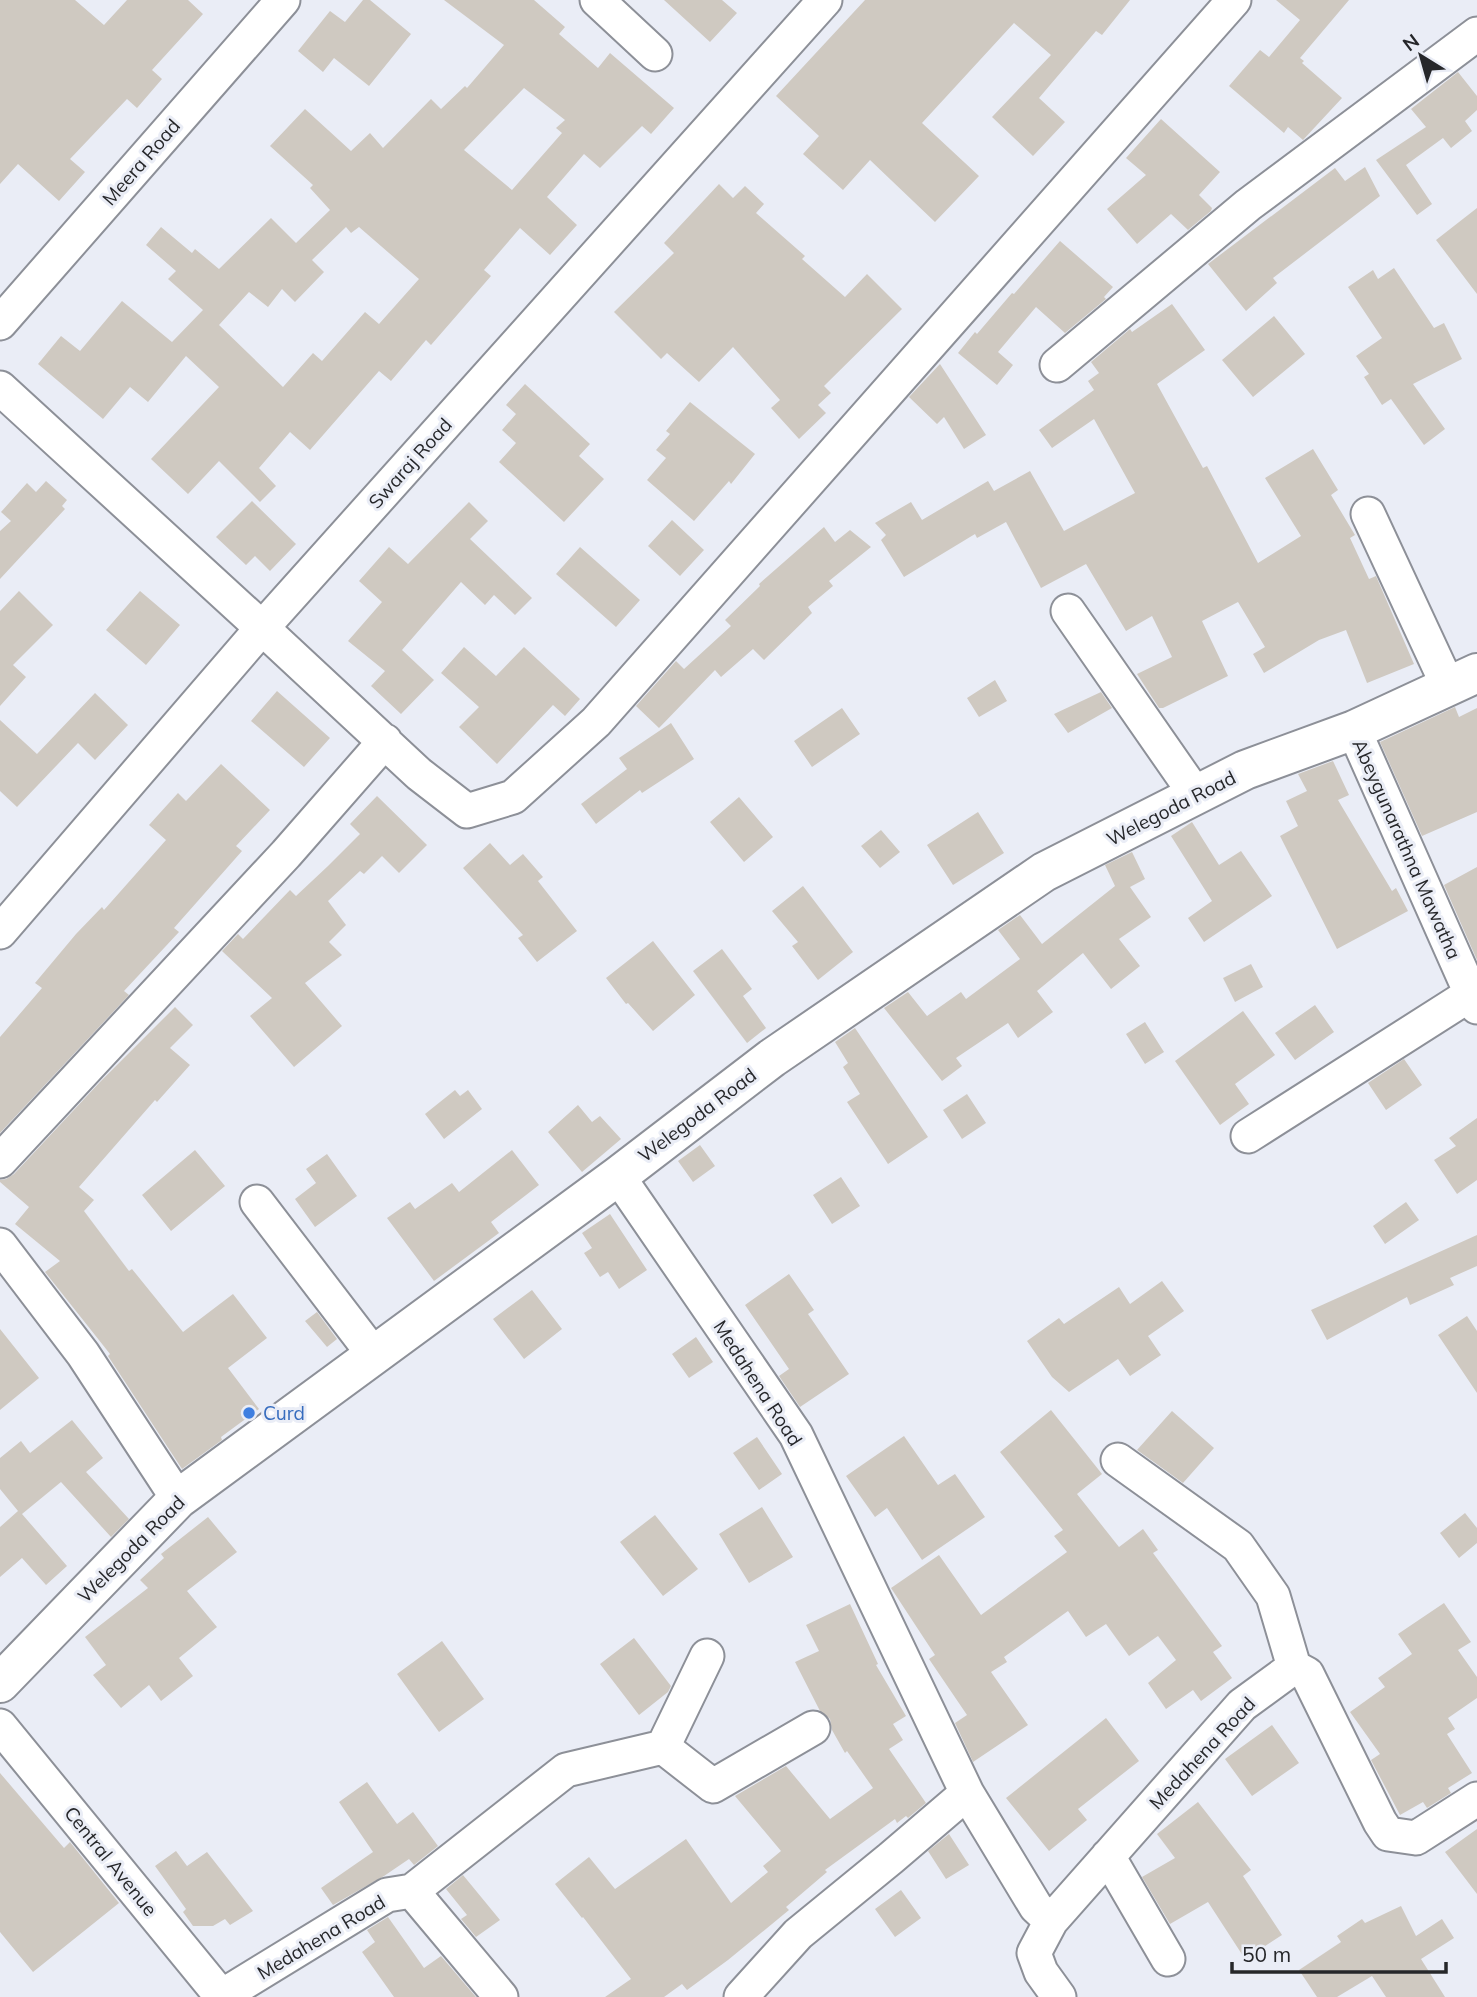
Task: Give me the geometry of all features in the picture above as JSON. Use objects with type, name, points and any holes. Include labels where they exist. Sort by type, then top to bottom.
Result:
[{"type":"street","name":"Meera Road","points":[[0,323],[283,0]]},
{"type":"street","points":[[597,0],[655,54]]},
{"type":"street","name":"Swaraj Road","points":[[0,932],[262,628],[825,0]]},
{"type":"street","points":[[0,388],[419,774],[467,811],[513,797],[596,722],[1234,0]]},
{"type":"street","points":[[1057,365],[1248,205],[1477,34]]},
{"type":"street","points":[[1368,514],[1462,680]]},
{"type":"street","points":[[1068,611],[1196,795]]},
{"type":"street","name":"Welegoda Road","points":[[0,1683],[178,1499],[618,1176],[772,1058],[1044,872],[1245,770],[1354,730],[1462,680]]},
{"type":"street","name":"Abeygunarathna Mawatha","points":[[1354,730],[1474,1000]]},
{"type":"street","points":[[0,1161],[286,854],[384,741]]},
{"type":"street","points":[[1248,1136],[1474,1000]]},
{"type":"street","name":"Medahena Road","points":[[618,1176],[796,1435],[967,1793],[1035,1907],[1051,1921],[1242,1705],[1294,1667]]},
{"type":"street","points":[[257,1202],[374,1354]]},
{"type":"street","points":[[0,1245],[83,1354],[178,1499]]},
{"type":"street","points":[[1118,1460],[1238,1546],[1273,1596],[1294,1667],[1307,1674],[1388,1834],[1416,1839],[1477,1799]]},
{"type":"street","points":[[663,1747],[707,1656]]},
{"type":"street","name":"Central Avenue","points":[[0,1726],[222,1997]]},
{"type":"street","points":[[663,1747],[713,1786],[813,1728]]},
{"type":"street","points":[[411,1891],[566,1770],[663,1747]]},
{"type":"street","points":[[741,1997],[798,1934],[967,1793]]},
{"type":"street","points":[[1108,1857],[1168,1959]]},
{"type":"street","name":"Medahena Road","points":[[222,1997],[387,1895],[411,1891],[501,1997]]},
{"type":"street","points":[[1051,1921],[1034,1953],[1041,1972],[1059,1997]]},
{"type":"building","points":[[0,0],[75,0],[104,25],[127,0],[188,0],[203,14],[152,70],[162,79],[137,108],[127,99],[70,159],[85,172],[59,201],[18,164],[0,184]]},
{"type":"building","points":[[363,0],[370,0],[411,34],[369,86],[334,58],[323,72],[298,51],[330,11],[345,22]]},
{"type":"building","points":[[444,0],[534,0],[565,27],[559,34],[598,68],[610,53],[674,108],[651,134],[642,126],[600,168],[584,154],[547,197],[577,225],[550,255],[520,228],[484,270],[491,276],[431,345],[426,340],[391,381],[379,371],[310,450],[290,432],[259,468],[276,486],[260,502],[219,461],[188,494],[151,459],[219,387],[186,356],[148,402],[130,387],[103,419],[38,364],[61,336],[80,351],[122,301],[172,342],[203,310],[168,279],[176,271],[146,245],[161,227],[192,253],[195,249],[219,269],[271,218],[296,243],[330,210],[310,188],[313,185],[270,146],[305,109],[351,151],[370,133],[383,148],[431,99],[441,109],[465,86],[467,88],[504,45]],"holes":[[[524,88],[565,120],[556,128],[562,133],[512,190],[464,150]],[[346,227],[351,233],[359,227],[419,279],[379,324],[365,312],[322,361],[313,353],[283,387],[219,325],[249,292],[268,307],[282,289],[295,302],[324,272],[312,260]]]},
{"type":"building","points":[[664,0],[722,0],[737,13],[710,42]]},
{"type":"building","points":[[865,0],[1130,0],[1102,35],[1096,31],[1039,98],[1065,122],[1033,156],[992,117],[1051,55],[1014,23],[922,123],[979,176],[935,222],[870,160],[843,190],[803,154],[819,136],[776,96]]},
{"type":"building","points":[[1276,0],[1349,0],[1300,58],[1304,61],[1302,63],[1342,98],[1303,140],[1288,127],[1284,133],[1229,86],[1260,50],[1269,57],[1300,20]]},
{"type":"building","points":[[1458,72],[1477,96],[1477,110],[1465,121],[1472,131],[1451,148],[1443,138],[1406,165],[1432,204],[1417,215],[1376,160],[1426,127],[1411,109]]},
{"type":"building","points":[[1161,119],[1220,172],[1199,195],[1212,208],[1211,211],[1188,230],[1171,214],[1137,244],[1107,209],[1146,175],[1126,158]]},
{"type":"building","points":[[1365,167],[1380,196],[1273,278],[1277,283],[1246,311],[1208,264],[1335,168],[1345,181]]},
{"type":"building","points":[[719,184],[733,198],[745,186],[764,204],[756,213],[805,256],[802,259],[845,297],[867,274],[902,309],[824,386],[831,393],[818,405],[826,413],[799,439],[771,408],[780,400],[733,347],[699,382],[667,353],[661,359],[614,312],[674,253],[664,243]]},
{"type":"building","points":[[1477,208],[1477,294],[1436,240]]},
{"type":"building","points":[[1060,241],[1113,287],[1104,297],[1106,299],[1065,333],[1036,307],[998,352],[1013,365],[997,385],[958,353]]},
{"type":"building","points":[[1394,268],[1434,328],[1444,323],[1462,359],[1413,384],[1445,429],[1424,445],[1391,399],[1382,405],[1364,377],[1369,374],[1356,356],[1382,338],[1348,287],[1373,270],[1378,279]]},
{"type":"building","points":[[1172,304],[1205,350],[1157,384],[1203,468],[1207,466],[1258,563],[1301,536],[1265,478],[1313,449],[1338,490],[1331,495],[1355,535],[1350,538],[1369,579],[1376,576],[1414,664],[1367,683],[1346,630],[1319,640],[1264,673],[1253,654],[1265,647],[1238,602],[1202,621],[1228,676],[1159,708],[1137,674],[1172,657],[1152,616],[1126,631],[1086,564],[1041,588],[1006,522],[977,538],[975,534],[904,577],[881,540],[886,535],[875,523],[911,502],[922,520],[988,481],[994,491],[1030,471],[1064,531],[1135,493],[1094,419],[1052,448],[1039,430],[1094,390],[1088,381],[1099,373],[1091,362],[1130,329],[1132,332]]},
{"type":"building","points":[[1274,316],[1305,354],[1253,397],[1222,360]]},
{"type":"building","points":[[940,364],[986,435],[964,449],[944,417],[937,424],[909,397]]},
{"type":"building","points":[[525,384],[590,444],[579,456],[604,479],[564,522],[499,462],[516,443],[502,430],[516,414],[506,405]]},
{"type":"building","points":[[690,402],[755,454],[731,484],[729,481],[694,521],[647,480],[666,458],[656,450],[670,434],[666,431]]},
{"type":"building","points":[[46,481],[67,500],[62,506],[65,509],[0,579],[0,531],[11,521],[1,512],[27,483],[36,492]]},
{"type":"building","points":[[252,501],[296,544],[270,571],[255,556],[246,565],[216,537]]},
{"type":"building","points":[[469,502],[488,521],[470,539],[532,598],[515,615],[494,595],[485,605],[461,582],[402,650],[434,680],[401,714],[371,686],[385,671],[348,641],[382,602],[359,581],[389,547],[408,564]]},
{"type":"building","points":[[672,520],[704,550],[680,576],[648,546]]},
{"type":"building","points":[[824,527],[835,542],[850,530],[871,547],[829,581],[833,586],[808,607],[812,613],[764,660],[753,649],[721,677],[715,670],[659,728],[636,706],[676,661],[684,669],[731,626],[725,620],[760,586],[759,584]]},
{"type":"building","points":[[580,547],[640,600],[616,627],[556,574]]},
{"type":"building","points":[[19,591],[53,625],[13,665],[26,677],[0,706],[0,611]]},
{"type":"building","points":[[140,591],[180,625],[146,665],[106,630]]},
{"type":"building","points":[[464,647],[496,676],[524,647],[580,699],[565,716],[553,705],[497,764],[459,727],[479,707],[441,673]]},
{"type":"building","points":[[995,680],[1007,701],[979,717],[967,698]]},
{"type":"building","points":[[277,691],[330,738],[304,767],[251,721]]},
{"type":"building","points":[[1101,692],[1112,708],[1068,733],[1054,714]]},
{"type":"building","points":[[95,693],[128,725],[95,760],[78,743],[17,807],[0,791],[0,720],[37,754]]},
{"type":"building","points":[[1455,707],[1459,717],[1477,708],[1477,812],[1422,836],[1380,742]]},
{"type":"building","points":[[842,708],[860,734],[812,767],[794,741]]},
{"type":"building","points":[[671,723],[694,759],[642,793],[640,790],[596,824],[581,804],[627,769],[619,758]]},
{"type":"building","points":[[1333,761],[1349,795],[1338,800],[1392,891],[1396,888],[1408,911],[1337,949],[1280,836],[1298,826],[1286,801],[1307,791],[1298,774]]},
{"type":"building","points":[[221,764],[270,810],[236,846],[242,851],[174,928],[179,932],[124,991],[129,995],[0,1133],[0,1037],[42,988],[35,983],[76,934],[102,907],[104,910],[166,840],[149,825],[178,793],[186,801]]},
{"type":"building","points":[[377,796],[427,845],[399,873],[382,856],[364,874],[360,871],[328,901],[346,925],[329,942],[342,955],[305,983],[342,1026],[294,1067],[250,1016],[272,998],[222,951],[238,934],[243,939],[290,890],[296,896],[360,834],[350,824]]},
{"type":"building","points":[[739,797],[773,837],[744,862],[710,822]]},
{"type":"building","points":[[978,812],[1004,853],[953,885],[927,845]]},
{"type":"building","points":[[1192,822],[1219,865],[1241,851],[1272,896],[1204,942],[1188,918],[1212,901],[1171,836]]},
{"type":"building","points":[[881,830],[900,852],[880,868],[861,846]]},
{"type":"building","points":[[490,843],[510,865],[523,854],[543,877],[538,881],[577,931],[537,962],[518,938],[523,935],[463,868]]},
{"type":"building","points":[[1132,852],[1145,879],[1130,887],[1151,917],[1119,939],[1140,966],[1111,989],[1083,953],[1037,991],[1053,1012],[1018,1038],[1008,1023],[956,1058],[962,1066],[942,1081],[884,1008],[908,992],[927,1016],[961,992],[966,999],[1020,959],[998,930],[1020,915],[1042,944],[1115,886],[1105,865]]},
{"type":"building","points":[[1477,867],[1477,960],[1444,885]]},
{"type":"building","points":[[803,886],[853,952],[818,980],[792,946],[798,942],[772,911]]},
{"type":"building","points":[[653,941],[695,995],[653,1031],[628,1003],[626,1004],[606,978]]},
{"type":"building","points":[[722,949],[752,989],[743,996],[766,1028],[747,1043],[693,971]]},
{"type":"building","points":[[1251,964],[1263,987],[1235,1002],[1223,978]]},
{"type":"building","points":[[1315,1005],[1334,1032],[1295,1060],[1275,1033]]},
{"type":"building","points":[[175,1007],[193,1025],[170,1048],[190,1065],[157,1102],[155,1100],[79,1187],[94,1200],[84,1211],[129,1271],[132,1269],[183,1332],[233,1294],[267,1338],[228,1368],[259,1409],[182,1469],[108,1356],[110,1354],[45,1272],[60,1261],[15,1224],[29,1207],[0,1182],[14,1174]]},
{"type":"building","points":[[1243,1011],[1275,1055],[1235,1084],[1249,1104],[1220,1125],[1175,1061]]},
{"type":"building","points":[[1145,1022],[1164,1052],[1145,1064],[1126,1034]]},
{"type":"building","points":[[855,1028],[928,1137],[888,1164],[847,1102],[860,1094],[843,1067],[848,1063],[835,1042]]},
{"type":"building","points":[[1404,1059],[1422,1085],[1386,1110],[1368,1083]]},
{"type":"building","points":[[455,1090],[460,1096],[468,1090],[482,1109],[444,1139],[425,1114]]},
{"type":"building","points":[[967,1094],[986,1123],[962,1139],[943,1110]]},
{"type":"building","points":[[578,1105],[592,1122],[600,1116],[621,1139],[582,1172],[548,1132]]},
{"type":"building","points":[[1477,1118],[1477,1180],[1457,1194],[1434,1160],[1456,1146],[1449,1138]]},
{"type":"building","points":[[700,1145],[715,1166],[693,1182],[678,1161]]},
{"type":"building","points":[[195,1150],[225,1186],[171,1231],[142,1195]]},
{"type":"building","points":[[512,1150],[539,1185],[491,1222],[499,1233],[434,1281],[387,1218],[410,1202],[415,1209],[452,1183],[459,1192]]},
{"type":"building","points":[[327,1154],[357,1196],[315,1227],[295,1199],[316,1183],[306,1169]]},
{"type":"building","points":[[841,1177],[860,1206],[832,1224],[813,1195]]},
{"type":"building","points":[[1406,1202],[1419,1220],[1385,1244],[1373,1226]]},
{"type":"building","points":[[610,1214],[647,1270],[619,1289],[608,1272],[600,1277],[584,1253],[592,1248],[582,1233]]},
{"type":"building","points":[[1477,1235],[1477,1266],[1450,1278],[1454,1285],[1410,1305],[1407,1297],[1327,1340],[1311,1310]]},
{"type":"building","points":[[789,1274],[814,1310],[808,1314],[849,1374],[800,1407],[779,1376],[789,1369],[745,1305]]},
{"type":"building","points":[[1162,1281],[1184,1311],[1148,1336],[1161,1355],[1130,1376],[1118,1359],[1069,1392],[1052,1377],[1027,1341],[1059,1318],[1064,1324],[1119,1287],[1130,1304]]},
{"type":"building","points":[[532,1290],[562,1329],[524,1359],[493,1319]]},
{"type":"building","points":[[317,1312],[337,1339],[327,1347],[305,1321]]},
{"type":"building","points":[[1467,1316],[1477,1331],[1477,1393],[1438,1335]]},
{"type":"building","points":[[0,1329],[39,1378],[0,1410]]},
{"type":"building","points":[[696,1337],[713,1362],[689,1378],[672,1354]]},
{"type":"building","points":[[1051,1410],[1102,1474],[1077,1494],[1119,1547],[1143,1529],[1158,1550],[1153,1553],[1222,1646],[1213,1652],[1232,1678],[1201,1701],[1193,1690],[1166,1709],[1148,1683],[1176,1660],[1158,1636],[1129,1656],[1106,1624],[1086,1637],[1068,1611],[1004,1657],[1007,1662],[991,1672],[1028,1725],[973,1762],[955,1723],[967,1715],[929,1659],[935,1655],[891,1588],[939,1555],[981,1615],[1067,1552],[1054,1536],[1063,1530],[1000,1452]]},
{"type":"building","points":[[1172,1411],[1214,1448],[1183,1483],[1137,1450]]},
{"type":"building","points":[[72,1420],[103,1458],[86,1472],[129,1519],[111,1537],[61,1482],[22,1514],[67,1566],[46,1585],[22,1558],[0,1577],[0,1527],[18,1511],[0,1489],[0,1458],[21,1441],[30,1453]]},
{"type":"building","points":[[904,1436],[938,1485],[955,1474],[985,1517],[922,1560],[887,1508],[875,1517],[846,1476]]},
{"type":"building","points":[[757,1437],[782,1474],[759,1490],[733,1453]]},
{"type":"building","points":[[762,1507],[793,1557],[749,1583],[719,1534]]},
{"type":"building","points":[[1465,1513],[1477,1528],[1477,1543],[1459,1558],[1440,1533]]},
{"type":"building","points":[[655,1515],[698,1569],[663,1596],[620,1542]]},
{"type":"building","points":[[208,1517],[237,1552],[187,1591],[217,1627],[179,1658],[193,1676],[161,1701],[149,1685],[121,1708],[93,1675],[106,1665],[85,1637],[148,1588],[140,1580],[164,1558],[161,1554]]},
{"type":"building","points":[[1444,1603],[1471,1642],[1458,1650],[1477,1677],[1477,1698],[1448,1718],[1455,1729],[1447,1734],[1472,1773],[1448,1788],[1451,1793],[1427,1808],[1423,1802],[1400,1815],[1371,1760],[1380,1754],[1350,1712],[1385,1687],[1378,1678],[1412,1654],[1398,1634]]},
{"type":"building","points":[[850,1604],[878,1664],[876,1665],[906,1716],[893,1724],[903,1740],[889,1749],[926,1803],[908,1818],[906,1816],[897,1823],[895,1819],[825,1870],[827,1872],[786,1907],[789,1910],[687,1990],[682,1984],[664,1997],[605,1997],[631,1979],[555,1884],[589,1857],[615,1889],[686,1839],[731,1903],[768,1872],[763,1866],[781,1851],[735,1796],[786,1766],[830,1819],[873,1788],[847,1751],[845,1753],[832,1730],[830,1719],[820,1711],[795,1662],[819,1651],[806,1625]]},
{"type":"building","points":[[634,1638],[671,1686],[668,1692],[639,1715],[600,1664]]},
{"type":"building","points":[[442,1641],[484,1699],[439,1732],[397,1674]]},
{"type":"building","points":[[1106,1718],[1139,1761],[1078,1809],[1087,1820],[1049,1851],[1006,1798]]},
{"type":"building","points":[[1272,1725],[1299,1763],[1252,1796],[1225,1759]]},
{"type":"building","points":[[0,1773],[64,1848],[70,1842],[119,1903],[33,1972],[0,1932]]},
{"type":"building","points":[[367,1782],[397,1824],[413,1812],[438,1846],[414,1865],[409,1859],[333,1905],[321,1888],[373,1852],[339,1802]]},
{"type":"building","points":[[1198,1802],[1251,1870],[1243,1876],[1282,1935],[1245,1959],[1208,1902],[1170,1924],[1142,1877],[1175,1858],[1157,1834]]},
{"type":"building","points":[[1477,1829],[1477,1894],[1445,1852]]},
{"type":"building","points":[[949,1834],[969,1865],[946,1879],[928,1851]]},
{"type":"building","points":[[176,1851],[187,1866],[207,1852],[253,1911],[230,1925],[225,1919],[213,1926],[193,1926],[183,1912],[186,1909],[155,1866]]},
{"type":"building","points":[[463,1875],[500,1920],[476,1937],[461,1919],[467,1915],[446,1889]]},
{"type":"building","points":[[901,1890],[921,1918],[895,1937],[875,1909]]},
{"type":"building","points":[[1401,1906],[1416,1936],[1442,1919],[1454,1938],[1421,1959],[1445,1997],[1386,1997],[1372,1976],[1337,1997],[1317,1997],[1299,1970],[1341,1942],[1337,1936],[1362,1919],[1365,1923]]},
{"type":"building","points":[[388,1917],[424,1968],[441,1956],[476,1997],[394,1997],[362,1952],[375,1942],[367,1930]]},
{"type":"place","name":"Curd","points":[[249,1413]]}]
